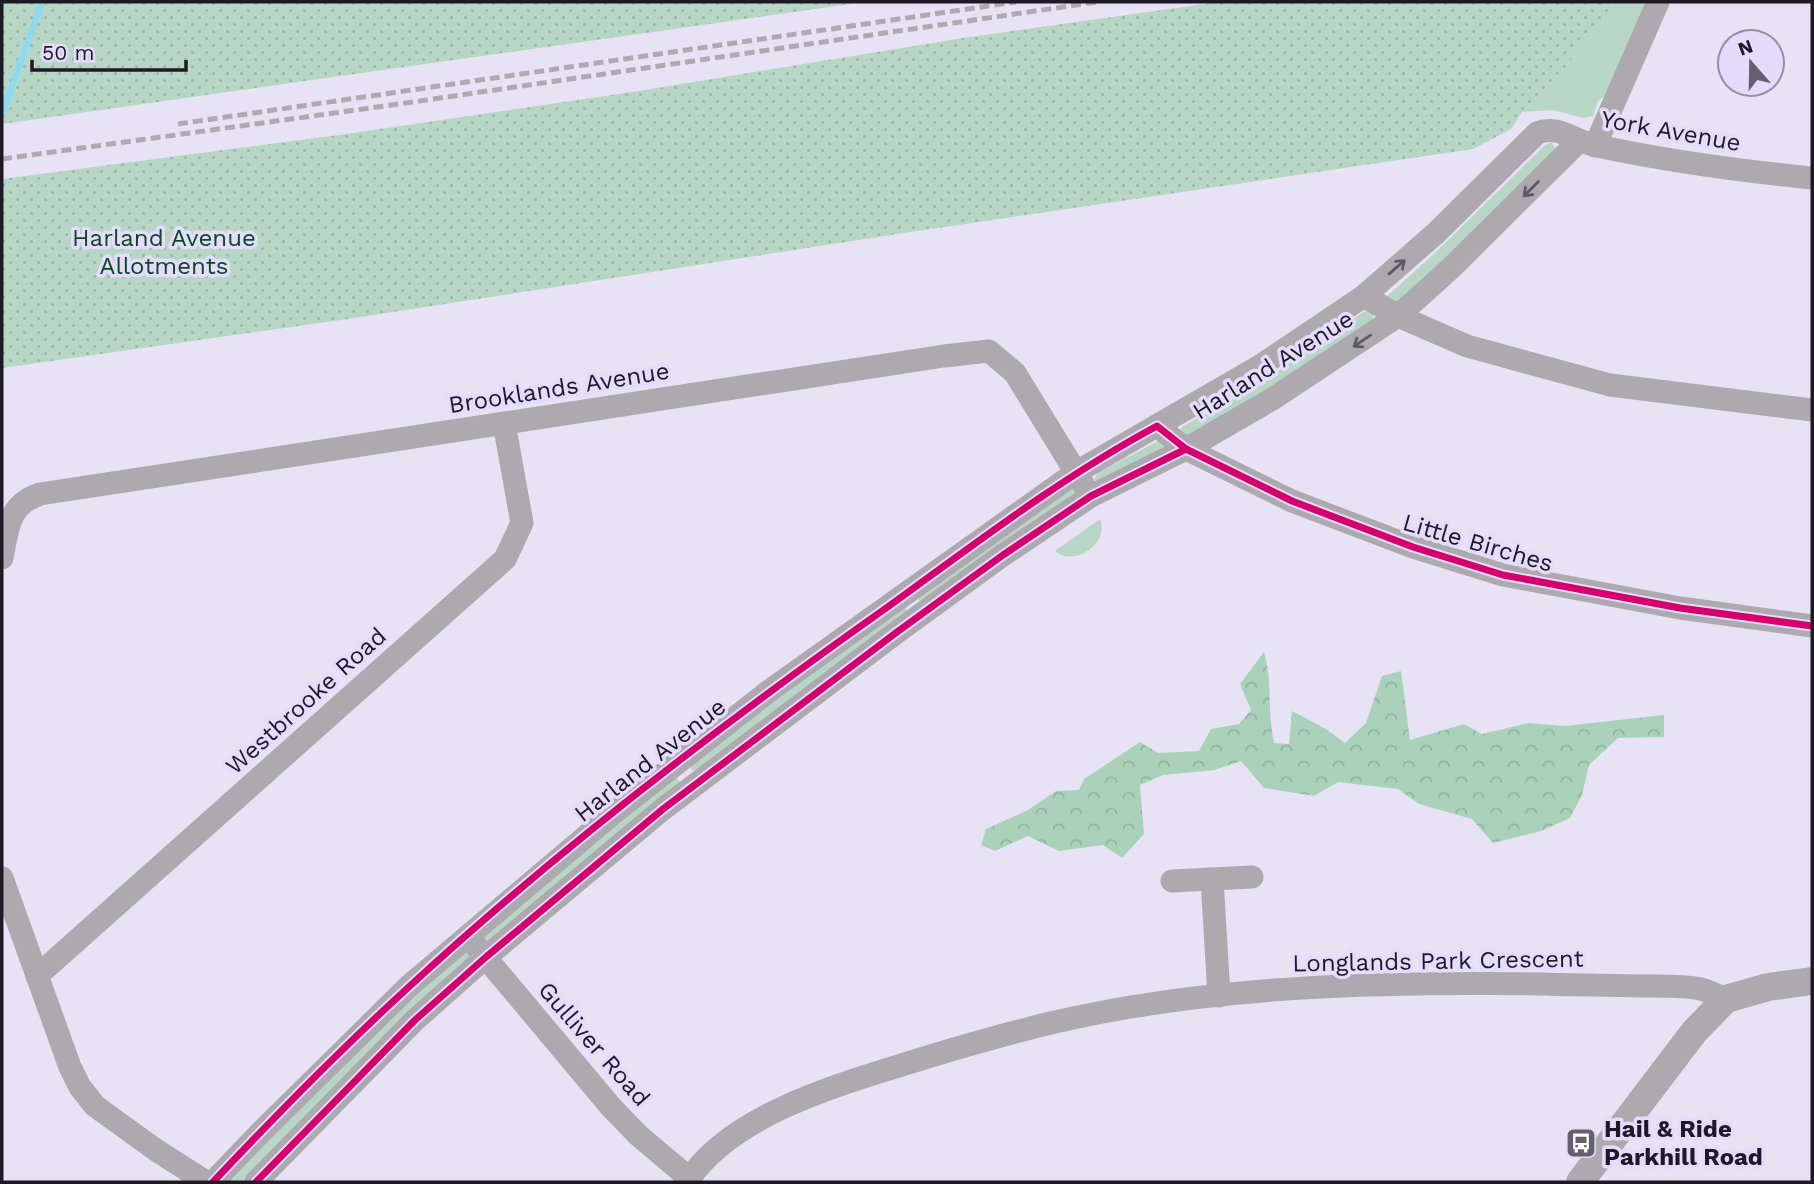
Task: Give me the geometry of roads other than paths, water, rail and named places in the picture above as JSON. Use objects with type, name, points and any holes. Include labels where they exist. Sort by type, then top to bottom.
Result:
[{"type":"street","points":[[1587,143],[1658,2]]},
{"type":"street","name":"York Avenue","points":[[1528,142],[1537,133],[1547,129],[1557,130],[1587,143],[1752,172],[1812,178]]},
{"type":"street","name":"Harland Avenue","points":[[213,1182],[410,986],[616,811],[769,691],[1075,473],[1260,366],[1364,296],[1436,233],[1528,142]]},
{"type":"street","name":"Harland Avenue","points":[[256,1182],[415,1020],[663,809],[800,704],[1003,555],[1091,496],[1186,449],[1306,379],[1398,316],[1587,143]]},
{"type":"street","points":[[1364,296],[1398,316],[1467,346],[1610,384],[1812,410]]},
{"type":"street","name":"Brooklands Avenue","points":[[2,558],[11,517],[25,499],[40,494],[989,351],[1015,373],[1091,496]]},
{"type":"street","name":"Westbrooke Road","points":[[37,976],[505,559],[522,523],[504,424]]},
{"type":"street","name":"Little Birches","points":[[1157,426],[1186,449],[1292,501],[1413,547],[1503,575],[1680,608],[1812,626]]},
{"type":"street","points":[[1172,881],[1251,877]]},
{"type":"street","points":[[2,878],[69,1068],[80,1087],[95,1106],[206,1182]]},
{"type":"street","points":[[1212,879],[1219,996]]},
{"type":"street","name":"Gulliver Road","points":[[467,936],[611,1107],[688,1180]]},
{"type":"street","points":[[1580,1182],[1694,1032],[1726,999],[1768,987],[1812,981]]},
{"type":"street","name":"Longlands Park Crescent","points":[[688,1180],[721,1146],[755,1122],[778,1109],[832,1087],[933,1055],[1056,1022],[1131,1008],[1219,996],[1357,984],[1660,986],[1701,989],[1726,999]]},
{"type":"waterway","points":[[2,114],[42,2]]},
{"type":"railway","points":[[178,124],[1016,2]]},
{"type":"railway","points":[[2,159],[1097,2]]},
{"type":"place","name":"Hail & Ride Parkhill Road","points":[[1581,1143]]},
{"type":"park label","name":"Harland Avenue Allotments","points":[[164,252]]}]
